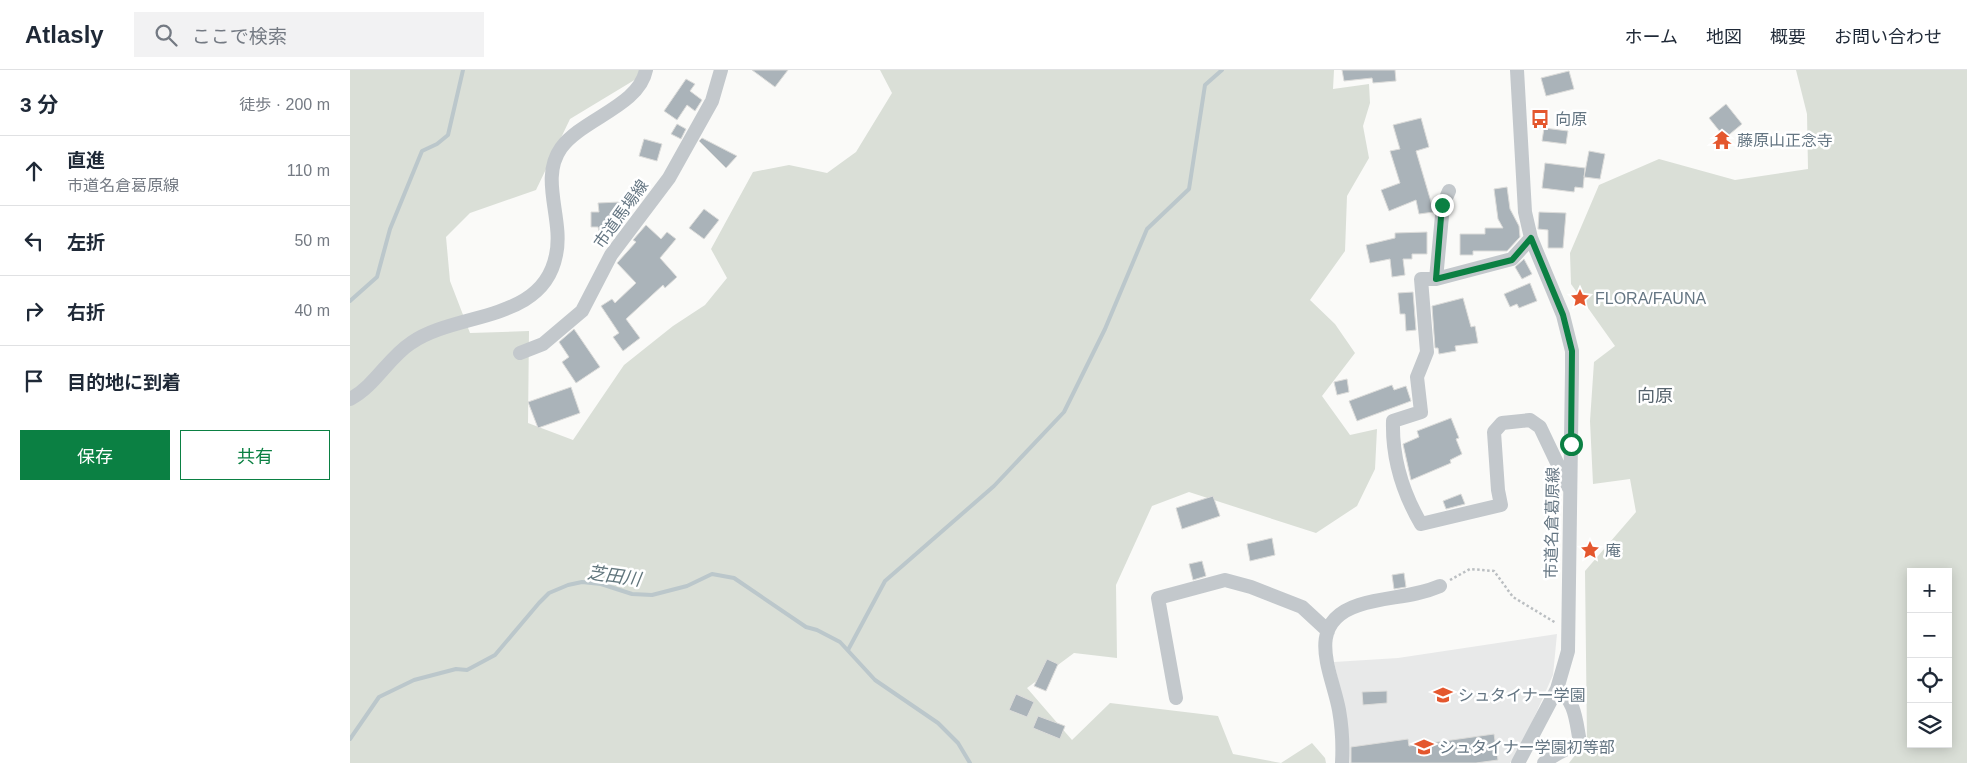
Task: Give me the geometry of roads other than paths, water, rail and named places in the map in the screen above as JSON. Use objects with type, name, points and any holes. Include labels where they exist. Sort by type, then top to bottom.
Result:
[{"type":"street","points":[[350,399],[369,386],[398,355],[420,338],[456,323],[512,308],[535,293],[551,270],[556,256],[558,231],[550,174],[554,158],[577,132],[634,92],[644,78],[646,70]]},
{"type":"street","name":"市道馬場線","points":[[520,353],[543,344],[582,311],[611,255],[669,178],[712,101],[721,70]]},
{"type":"street","name":"市道名倉葛原線","points":[[1517,70],[1524,212],[1531,238],[1563,315],[1572,351],[1568,651],[1557,689],[1518,763]]},
{"type":"street","points":[[1436,279],[1442,205],[1448,191]]},
{"type":"street","points":[[1531,238],[1512,260],[1436,279],[1421,280],[1427,352],[1417,377],[1421,412],[1393,421],[1392,445],[1409,503],[1421,524],[1501,506],[1494,432],[1502,423],[1530,420],[1540,426],[1570,491]]},
{"type":"street","points":[[1176,698],[1158,598],[1224,580],[1251,587],[1302,607],[1328,631]]},
{"type":"street","points":[[1342,763],[1339,707],[1327,669],[1325,651],[1328,631],[1341,614],[1360,604],[1408,597],[1440,586]]},
{"type":"street","points":[[1544,762],[1556,752],[1568,750],[1580,742],[1572,704],[1564,693],[1557,689]]},
{"type":"waterway","points":[[350,301],[377,277],[390,229],[422,151],[437,144],[448,135],[463,70]]},
{"type":"waterway","points":[[848,650],[885,581],[994,486],[1064,412],[1105,329],[1147,229],[1189,189],[1205,85],[1222,70]]},
{"type":"waterway","name":"芝田川","points":[[350,739],[379,697],[414,680],[456,669],[467,670],[495,655],[549,593],[568,585],[582,582],[601,584],[632,594],[652,595],[687,586],[712,574],[734,578],[806,627],[817,630],[840,642],[875,680],[938,723],[958,743],[970,763]]},
{"type":"place","name":"向原","points":[[1540,119]]},
{"type":"place","name":"藤原山正念寺","points":[[1722,140]]},
{"type":"place","name":"FLORA/FAUNA","points":[[1580,298]]},
{"type":"place","name":"庵","points":[[1590,550]]},
{"type":"place","name":"シュタイナー学園","points":[[1443,695]]},
{"type":"place","name":"シュタイナー学園初等部","points":[[1424,747]]},
{"type":"district","name":"向原","points":[[1655,396]]}]
